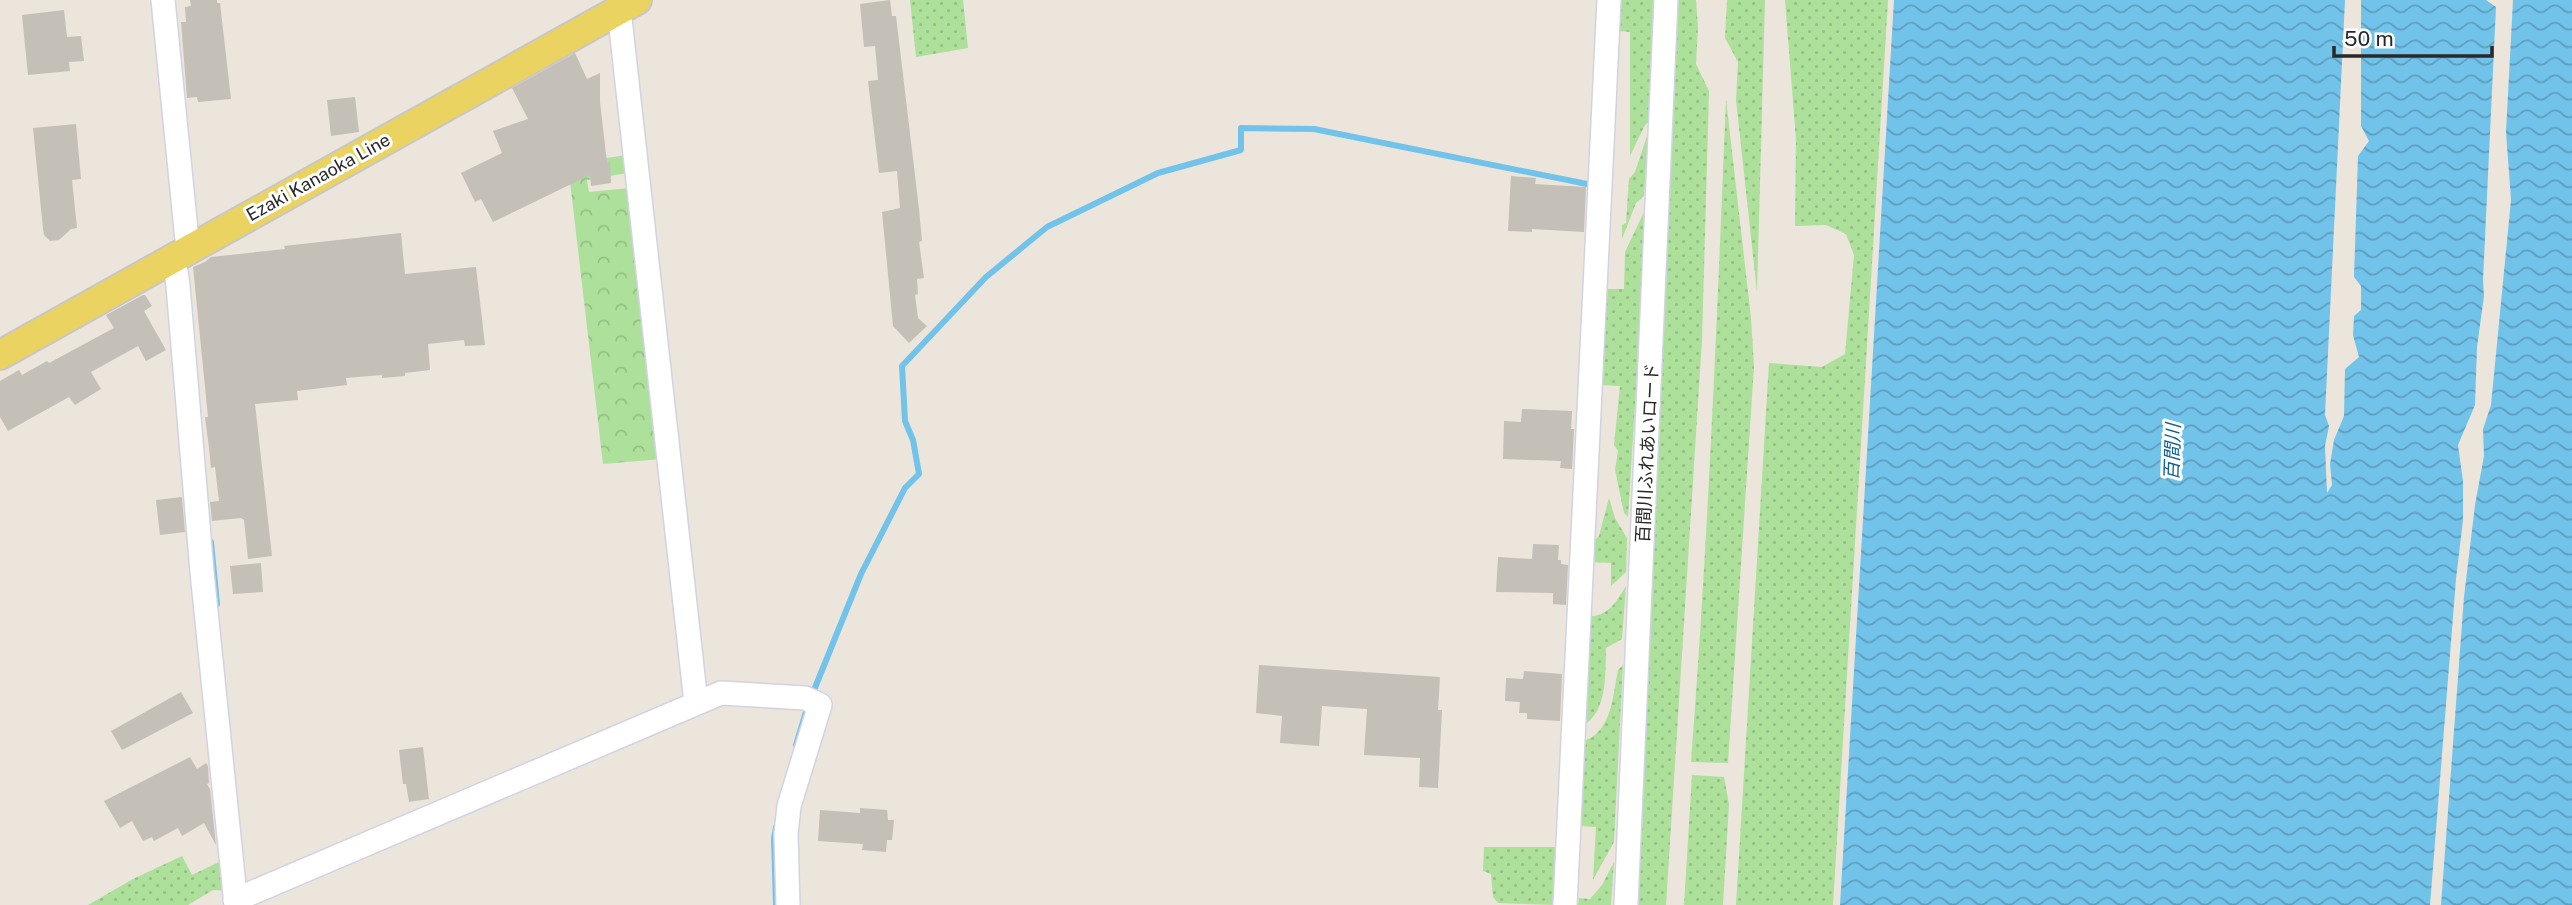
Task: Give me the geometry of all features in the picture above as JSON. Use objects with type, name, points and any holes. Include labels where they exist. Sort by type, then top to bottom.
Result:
[{"type":"main road","name":"Ezaki Kanaoka Line","points":[[0,355],[628,5]]},
{"type":"street","points":[[163,0],[181,254],[180,299],[202,572],[241,899],[721,693],[810,699],[820,705],[789,806],[786,834],[788,905]]},
{"type":"street","points":[[1565,905],[1609,0]]},
{"type":"street","name":"百間川ふれあいロード","points":[[1626,905],[1666,0]]},
{"type":"street","points":[[628,5],[696,704]]},
{"type":"green space","points":[[910,0],[963,0],[968,48],[916,57]]},
{"type":"green space","points":[[1618,0],[1656,0],[1651,118],[1630,156],[1630,32],[1617,31]]},
{"type":"green space","points":[[1677,0],[1696,0],[1696,64],[1709,91],[1702,340],[1666,905],[1638,905]]},
{"type":"green space","points":[[1727,0],[1765,0],[1757,292],[1736,100],[1738,62],[1725,38]]},
{"type":"green space","points":[[1785,0],[1888,0],[1833,905],[1736,905],[1769,363],[1822,367],[1845,354],[1854,255],[1846,234],[1826,225],[1795,226],[1796,140]]},
{"type":"green space","points":[[1726,99],[1754,366],[1728,763],[1691,762],[1707,513]]},
{"type":"green space","points":[[1648,133],[1644,196],[1636,203],[1622,239],[1622,225],[1626,223],[1629,179],[1635,172]]},
{"type":"green space","points":[[626,155],[627,173],[587,180],[589,192],[629,188],[662,459],[603,464],[568,164]]},
{"type":"green space","points":[[1647,213],[1628,517],[1624,513],[1615,470],[1618,451],[1614,445],[1620,386],[1600,385],[1605,289],[1624,289],[1625,252],[1643,214]]},
{"type":"green space","points":[[1609,498],[1615,518],[1627,538],[1626,572],[1611,586],[1611,563],[1591,562],[1592,543],[1599,536]]},
{"type":"green space","points":[[1626,586],[1622,639],[1606,648],[1601,701],[1592,718],[1584,725],[1588,617],[1607,611]]},
{"type":"green space","points":[[1623,665],[1614,842],[1593,880],[1596,827],[1580,826],[1583,741],[1593,737],[1606,721],[1618,670]]},
{"type":"green space","points":[[1692,775],[1724,777],[1729,804],[1723,905],[1684,905]]},
{"type":"green space","points":[[1484,847],[1560,847],[1557,905],[1498,903],[1493,897],[1491,874],[1483,871]]},
{"type":"green space","points":[[182,856],[192,875],[225,859],[229,891],[213,890],[188,905],[88,905],[133,879]]},
{"type":"green space","points":[[1614,862],[1611,905],[1578,905],[1579,898],[1590,899],[1602,885]]},
{"type":"water","name":"百間川","points":[[1894,0],[2345,0],[2325,415],[2329,426],[2325,446],[2327,493],[2332,485],[2330,464],[2334,440],[2344,416],[2345,369],[2359,357],[2353,335],[2354,316],[2361,310],[2361,286],[2354,277],[2358,156],[2369,141],[2361,126],[2361,0],[2486,0],[2496,7],[2484,296],[2477,347],[2475,405],[2458,445],[2463,481],[2463,520],[2430,905],[1840,905]]},
{"type":"water","points":[[2513,0],[2572,0],[2572,905],[2441,905],[2464,597],[2484,456],[2483,429],[2491,405],[2511,200],[2506,132]]},
{"type":"building","points":[[190,0],[217,0],[217,3],[220,3],[231,99],[198,102],[197,97],[187,98],[181,22],[186,22],[185,7],[191,6]]},
{"type":"building","points":[[890,0],[892,16],[896,16],[922,241],[919,242],[924,278],[917,279],[918,294],[915,295],[918,318],[927,326],[909,343],[893,326],[882,212],[900,208],[897,171],[879,173],[868,81],[878,80],[875,46],[864,47],[860,4]]},
{"type":"building","points":[[64,10],[67,37],[81,36],[84,61],[69,62],[70,71],[28,75],[22,15]]},
{"type":"building","points":[[575,53],[587,79],[600,73],[600,102],[611,183],[591,186],[590,175],[493,222],[481,199],[475,202],[461,173],[502,153],[493,131],[528,119],[512,88]]},
{"type":"building","points":[[355,97],[359,132],[331,136],[327,100]]},
{"type":"building","points":[[76,124],[81,179],[72,180],[77,228],[71,229],[59,240],[50,241],[44,235],[43,229],[33,128]]},
{"type":"building","points":[[1511,176],[1536,178],[1535,184],[1586,187],[1584,232],[1532,229],[1532,232],[1508,231]]},
{"type":"building","points":[[401,233],[405,274],[476,267],[485,345],[465,346],[464,340],[428,344],[430,370],[405,373],[405,376],[346,378],[347,385],[297,391],[298,400],[255,404],[272,556],[248,559],[244,520],[212,521],[210,502],[219,501],[215,467],[211,468],[205,417],[208,417],[193,267],[211,257]]},
{"type":"building","points":[[143,295],[152,306],[144,311],[166,350],[146,361],[138,346],[91,372],[101,389],[75,405],[69,397],[8,431],[0,417],[0,381],[19,370],[22,375],[47,361],[49,363],[114,328],[106,315]]},
{"type":"building","points":[[1522,409],[1572,411],[1572,469],[1560,468],[1561,461],[1503,459],[1504,421],[1521,422]]},
{"type":"building","points":[[182,497],[185,532],[160,535],[156,500]]},
{"type":"building","points":[[1533,544],[1559,545],[1558,560],[1561,560],[1561,564],[1568,565],[1566,605],[1553,604],[1553,593],[1496,592],[1498,557],[1532,559]]},
{"type":"building","points":[[261,563],[263,592],[233,594],[230,566]]},
{"type":"building","points":[[1259,665],[1440,677],[1438,710],[1442,710],[1438,788],[1419,787],[1420,758],[1364,755],[1367,709],[1322,706],[1319,746],[1280,743],[1282,716],[1256,713]]},
{"type":"building","points":[[1524,671],[1562,674],[1560,721],[1527,719],[1527,713],[1519,713],[1520,702],[1505,701],[1506,678],[1523,679]]},
{"type":"building","points":[[181,692],[193,713],[122,750],[111,731]]},
{"type":"building","points":[[423,747],[429,799],[409,802],[406,784],[403,784],[399,750]]},
{"type":"building","points":[[190,757],[197,769],[206,763],[208,766],[207,784],[210,789],[216,845],[204,823],[182,836],[178,828],[154,841],[152,837],[143,841],[132,821],[120,828],[104,801]]},
{"type":"building","points":[[860,808],[887,810],[888,820],[894,820],[892,840],[887,840],[886,852],[862,850],[863,844],[818,841],[820,810],[860,813]]},
{"type":"waterway","points":[[812,695],[861,574],[905,488],[919,474],[913,440],[905,421],[902,366],[986,277],[1047,227],[1158,173],[1241,150],[1241,128],[1314,129],[1597,186]]},
{"type":"waterway","points":[[211,542],[217,604]]},
{"type":"waterway","points":[[796,745],[808,705]]},
{"type":"waterway","points":[[776,827],[776,905]]}]
